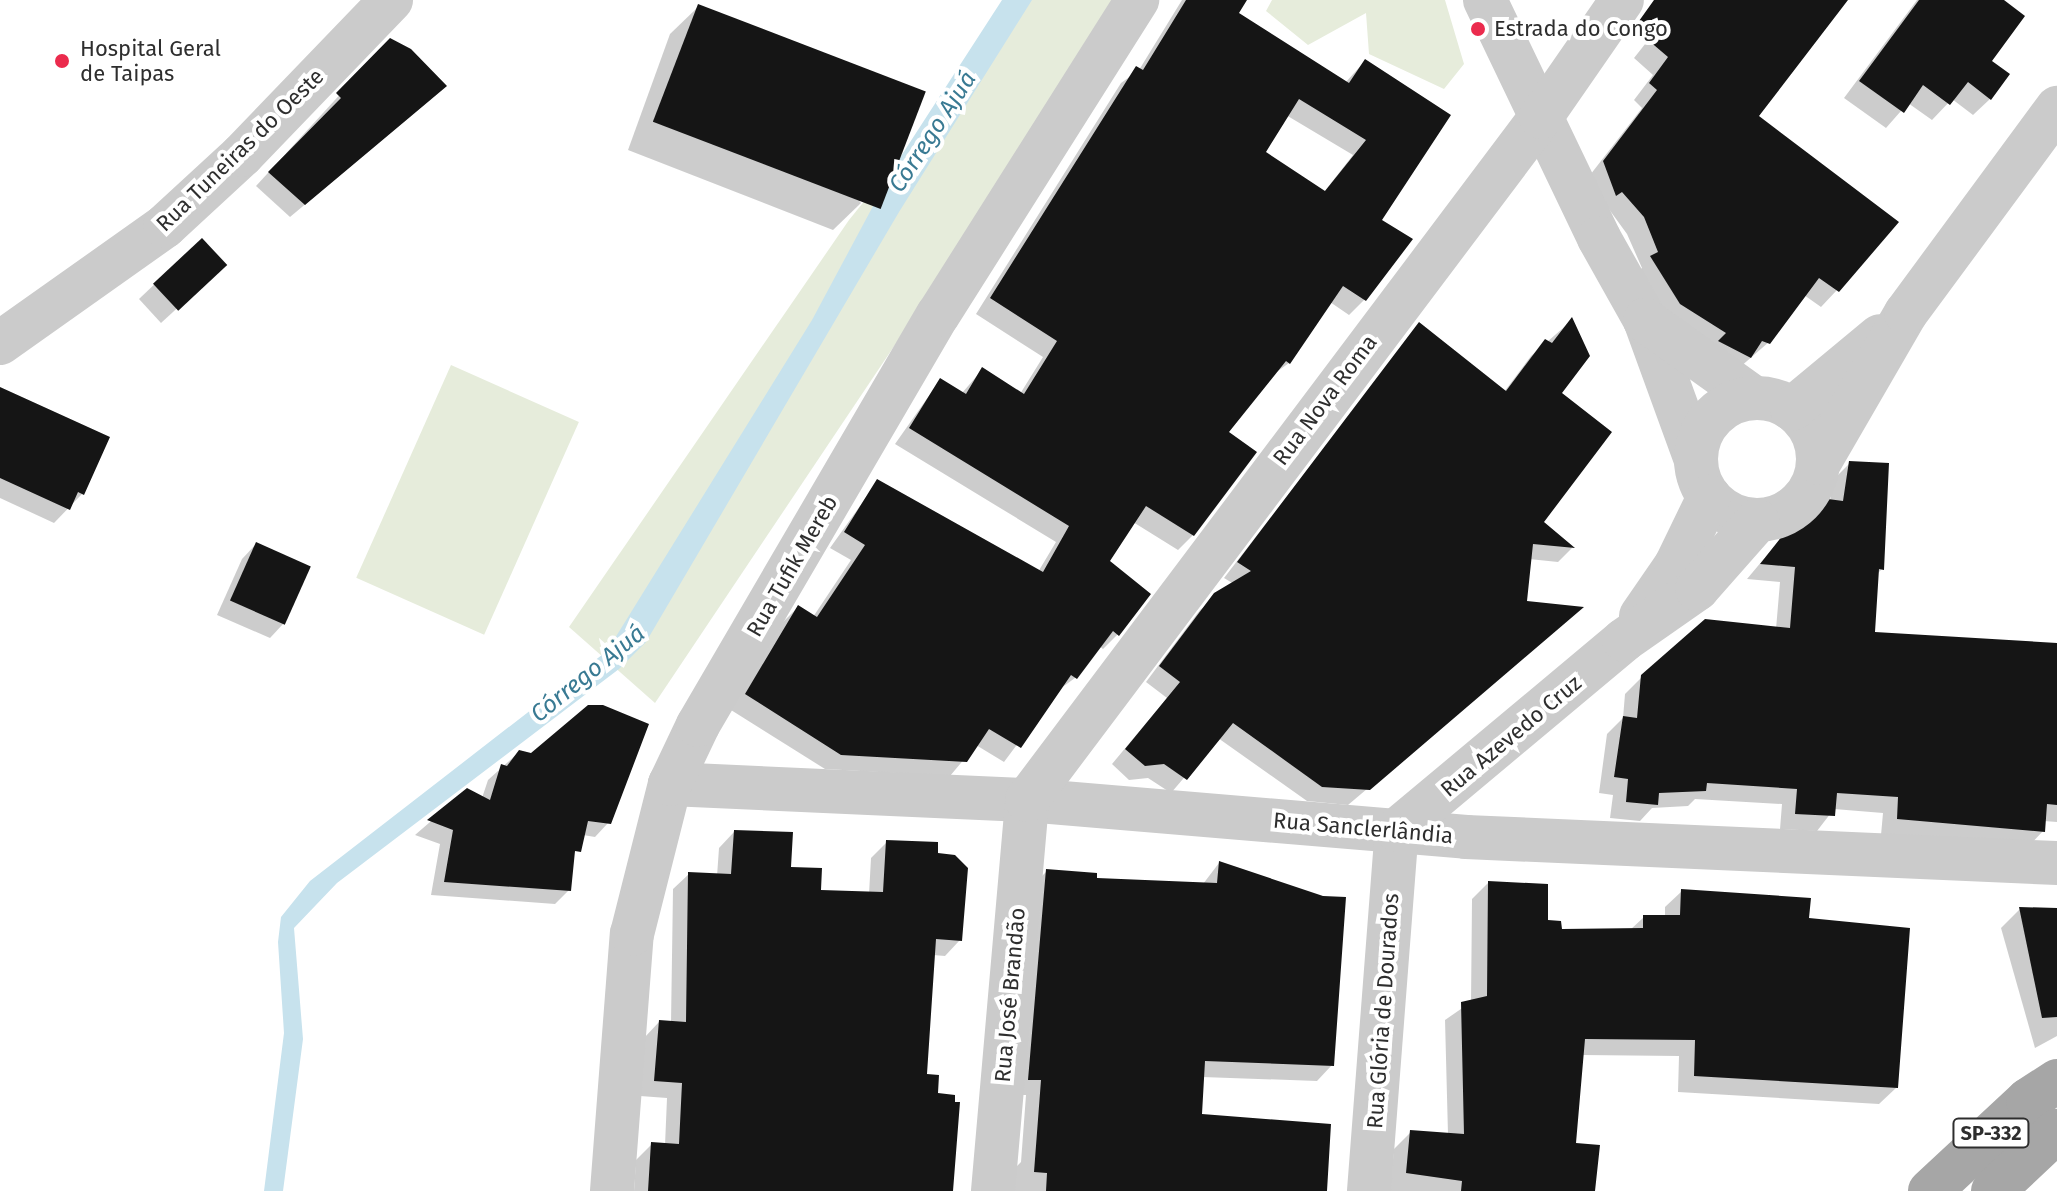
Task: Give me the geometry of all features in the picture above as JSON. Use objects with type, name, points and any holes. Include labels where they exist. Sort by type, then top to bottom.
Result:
[{"type":"main road","name":"SP-332","points":[[1930,1191],[2028,1100],[2057,1081]]},
{"type":"main road","name":"SP-332","points":[[1993,1191],[2057,1131]]},
{"type":"street","name":"Rua Tuneiras do Oeste","points":[[0,343],[165,226],[242,155],[391,0]]},
{"type":"street","name":"Rua Tufik Mereb","points":[[612,1191],[632,934],[670,784],[698,725],[938,315],[1137,0]]},
{"type":"street","points":[[1485,0],[1645,320],[1702,478],[1730,514],[1757,521],[1789,512],[1804,499],[1819,463],[1906,313],[2057,108]]},
{"type":"street","name":"Rua Nova Roma","points":[[1027,800],[1541,117],[1622,0]]},
{"type":"street","points":[[1702,478],[1706,425],[1719,411],[1773,403],[1906,313]]},
{"type":"street","points":[[1645,320],[1773,403],[1817,442],[1819,463]]},
{"type":"street","name":"Rua Azevedo Cruz","points":[[1624,640],[1676,565],[1702,478]]},
{"type":"street","name":"Rua Azevedo Cruz","points":[[1397,830],[1624,640],[1697,589],[1757,521]]},
{"type":"street","name":"Rua Sanclerlândia","points":[[670,784],[1027,800],[1397,830],[2057,863]]},
{"type":"street","name":"Rua José Brandão","points":[[993,1191],[1027,800]]},
{"type":"street","name":"Rua Glória de Dourados","points":[[1369,1191],[1397,830]]},
{"type":"green space","points":[[1027,0],[1126,0],[655,703],[569,627],[849,220]]},
{"type":"green space","points":[[1272,0],[1445,0],[1464,64],[1444,89],[1369,54],[1366,13],[1308,45],[1266,11]]},
{"type":"green space","points":[[451,365],[579,422],[484,635],[356,578]]},
{"type":"water","name":"Córrego Ajuá","points":[[1002,0],[1032,0],[899,212],[646,642],[619,669],[337,883],[294,928],[303,1039],[283,1191],[264,1191],[284,1033],[278,942],[281,917],[310,881],[607,651],[812,320],[894,167]]},
{"type":"building","points":[[1186,0],[1247,0],[1239,13],[1349,83],[1365,59],[1451,115],[1382,220],[1413,239],[1366,301],[1343,286],[1290,364],[1286,361],[1229,432],[1257,452],[1194,536],[1146,506],[1110,561],[1151,594],[1119,636],[1113,631],[1077,679],[1071,675],[1021,748],[989,729],[967,762],[841,755],[745,694],[798,605],[817,617],[865,545],[844,532],[877,479],[1043,572],[1069,526],[909,428],[940,378],[966,394],[982,367],[1024,394],[1057,341],[990,298],[1136,66],[1143,70]],"holes":[[[1299,99],[1366,140],[1325,191],[1266,152]]]},
{"type":"building","points":[[1654,0],[1848,0],[1759,116],[1899,222],[1839,292],[1819,278],[1770,344],[1762,341],[1751,358],[1718,341],[1726,333],[1680,304],[1650,256],[1658,252],[1644,217],[1622,192],[1616,196],[1603,161],[1657,90],[1649,83],[1668,57],[1634,28]]},
{"type":"building","points":[[1919,0],[2004,0],[2025,16],[1992,61],[2010,74],[1991,100],[1968,82],[1950,105],[1923,85],[1904,113],[1859,81]]},
{"type":"building","points":[[698,4],[926,91],[881,209],[653,122]]},
{"type":"building","points":[[390,38],[411,49],[447,86],[305,205],[268,172],[341,98],[336,93]]},
{"type":"building","points":[[202,238],[227,265],[178,311],[153,284]]},
{"type":"building","points":[[1572,317],[1590,356],[1562,393],[1612,432],[1544,522],[1575,548],[1533,544],[1527,601],[1584,607],[1370,790],[1322,787],[1233,723],[1187,780],[1164,764],[1145,766],[1125,749],[1180,682],[1159,666],[1214,593],[1251,571],[1237,562],[1419,322],[1506,391],[1545,339],[1552,343]]},
{"type":"building","points":[[0,387],[110,437],[84,495],[78,492],[70,510],[0,478]]},
{"type":"building","points":[[1849,461],[1889,463],[1884,570],[1879,569],[1875,632],[2057,643],[2057,805],[2047,804],[2045,832],[1897,819],[1898,797],[1837,793],[1835,816],[1795,814],[1797,789],[1707,783],[1706,791],[1659,793],[1658,805],[1626,802],[1628,779],[1614,777],[1623,716],[1637,718],[1641,675],[1705,619],[1790,628],[1795,567],[1760,564],[1813,497],[1843,501]]},
{"type":"building","points":[[256,542],[311,566],[285,625],[230,600]]},
{"type":"building","points":[[588,705],[603,705],[649,724],[611,824],[588,821],[581,852],[575,851],[571,891],[444,882],[453,830],[427,820],[467,788],[490,800],[501,764],[507,766],[519,750],[531,753]]},
{"type":"building","points":[[734,830],[793,832],[791,867],[822,868],[821,890],[883,892],[886,840],[938,842],[938,853],[955,855],[968,868],[962,941],[936,939],[927,1074],[939,1075],[938,1093],[955,1095],[955,1102],[960,1102],[953,1191],[648,1191],[651,1142],[679,1144],[682,1083],[654,1081],[659,1020],[686,1022],[688,872],[731,874]]},
{"type":"building","points":[[1219,861],[1323,896],[1346,897],[1334,1066],[1205,1061],[1202,1114],[1331,1124],[1327,1191],[1046,1191],[1047,1173],[1034,1172],[1041,1080],[1028,1080],[1046,869],[1097,873],[1097,878],[1217,883]]},
{"type":"building","points":[[1488,881],[1548,884],[1548,920],[1561,921],[1562,929],[1643,928],[1643,915],[1680,915],[1681,889],[1811,898],[1809,918],[1910,928],[1898,1088],[1694,1076],[1695,1040],[1585,1039],[1576,1143],[1600,1145],[1595,1191],[1461,1191],[1462,1181],[1406,1173],[1410,1130],[1464,1134],[1461,1002],[1487,996]]},
{"type":"building","points":[[2019,907],[2057,908],[2057,1017],[2042,1018]]},
{"type":"place","name":"Estrada do Congo","points":[[1478,29]]},
{"type":"place","name":"Hospital Geral de Taipas","points":[[62,61]]}]
